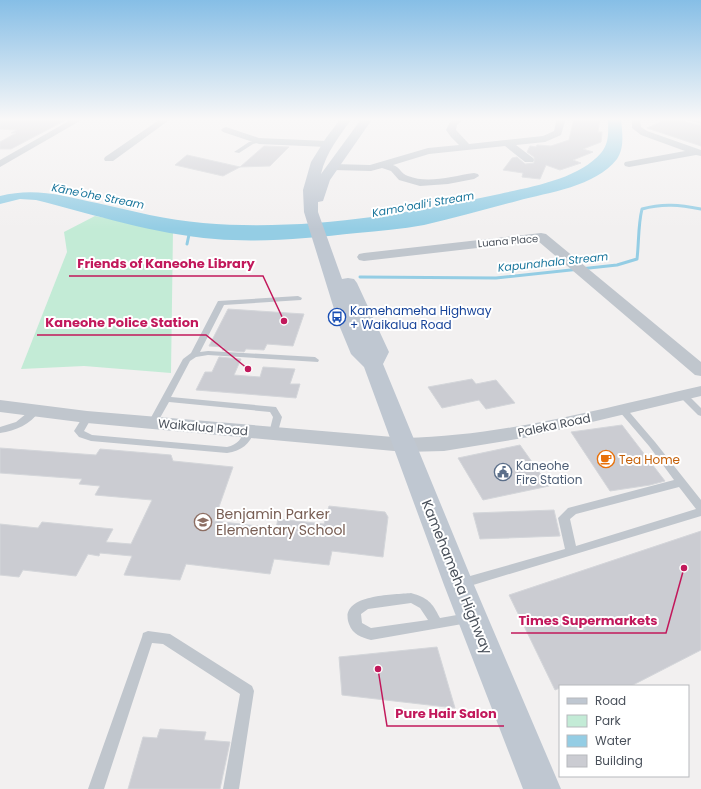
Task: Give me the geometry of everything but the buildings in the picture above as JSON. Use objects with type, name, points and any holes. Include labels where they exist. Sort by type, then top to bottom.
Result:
[{"type":"main road","name":"Kamehameha Highway","points":[[321,155],[316,165],[310,190],[317,219],[349,325],[361,354],[373,364],[459,585],[474,617],[542,789]]},
{"type":"main road","name":"Kamehameha Highway","points":[[317,219],[319,191],[323,180],[342,155]]},
{"type":"main road","points":[[316,165],[333,167]]},
{"type":"street","points":[[0,164],[16,155]]},
{"type":"street","points":[[109,159],[115,155]]},
{"type":"street","points":[[333,167],[367,168],[383,165],[413,155]]},
{"type":"street","points":[[522,155],[529,160]]},
{"type":"street","points":[[629,164],[683,155]]},
{"type":"street","points":[[383,165],[394,169],[401,177],[419,182],[437,182],[474,176]]},
{"type":"street","name":"Luana Place","points":[[364,257],[542,237],[701,371]]},
{"type":"street","name":"Paleka Road","points":[[405,445],[444,444],[515,433],[701,391]]},
{"type":"street","name":"Waikalua Road","points":[[0,406],[87,417],[405,445]]},
{"type":"lane","points":[[153,423],[185,362],[194,355],[220,303],[298,298]]},
{"type":"lane","points":[[194,355],[208,353],[315,360]]},
{"type":"lane","points":[[682,395],[701,413]]},
{"type":"lane","points":[[165,399],[273,409],[279,417],[274,433]]},
{"type":"lane","points":[[622,409],[652,444],[701,508]]},
{"type":"lane","points":[[0,430],[21,424],[35,411]]},
{"type":"lane","points":[[87,417],[79,431],[82,436],[86,438],[212,449],[227,450],[236,448],[243,444],[250,431]]},
{"type":"lane","points":[[572,552],[564,518],[572,511],[682,482]]},
{"type":"lane","points":[[459,585],[701,512]]},
{"type":"lane","points":[[436,624],[429,608],[422,601],[411,598],[365,604],[355,611],[354,619],[356,627],[362,632],[371,634],[436,624],[474,617]]},
{"type":"lane","points":[[96,789],[148,637],[165,638],[247,691],[231,789]]},
{"type":"green space","points":[[95,216],[173,230],[171,373],[84,366],[21,369],[67,252],[64,232]]},
{"type":"water","points":[[599,155],[620,155],[608,168],[597,176],[557,191],[424,225],[382,231],[304,238],[233,240],[192,237],[102,218],[36,200],[20,199],[0,204],[0,196],[13,193],[37,192],[61,195],[176,220],[239,225],[311,223],[347,220],[419,210],[490,196],[549,182],[564,177],[591,163]]},
{"type":"waterway","name":"Kapunahala Stream","points":[[360,277],[496,278],[617,265],[637,259],[642,209],[672,205],[701,209]]},
{"type":"waterway","name":"Kapunahala Stream","points":[[187,244],[190,230]]},
{"type":"place","name":"Kamehameha Highway + Waikalua Road","points":[[337,317]]},
{"type":"place","name":"Friends of Kaneohe Library","points":[[284,321]]},
{"type":"place","name":"Kaneohe Police Station","points":[[248,369]]},
{"type":"place","name":"Tea Home","points":[[606,459]]},
{"type":"place","name":"Kaneohe Fire Station","points":[[503,472]]},
{"type":"place","name":"Benjamin Parker Elementary School","points":[[203,522]]},
{"type":"place","name":"Times Supermarkets","points":[[684,568]]},
{"type":"place","name":"Pure Hair Salon","points":[[378,669]]},
{"type":"water label","name":"Kāne'ohe Stream","points":[[98,196]]},
{"type":"water label","name":"Kamoʻoaliʻi Stream","points":[[423,204]]}]
